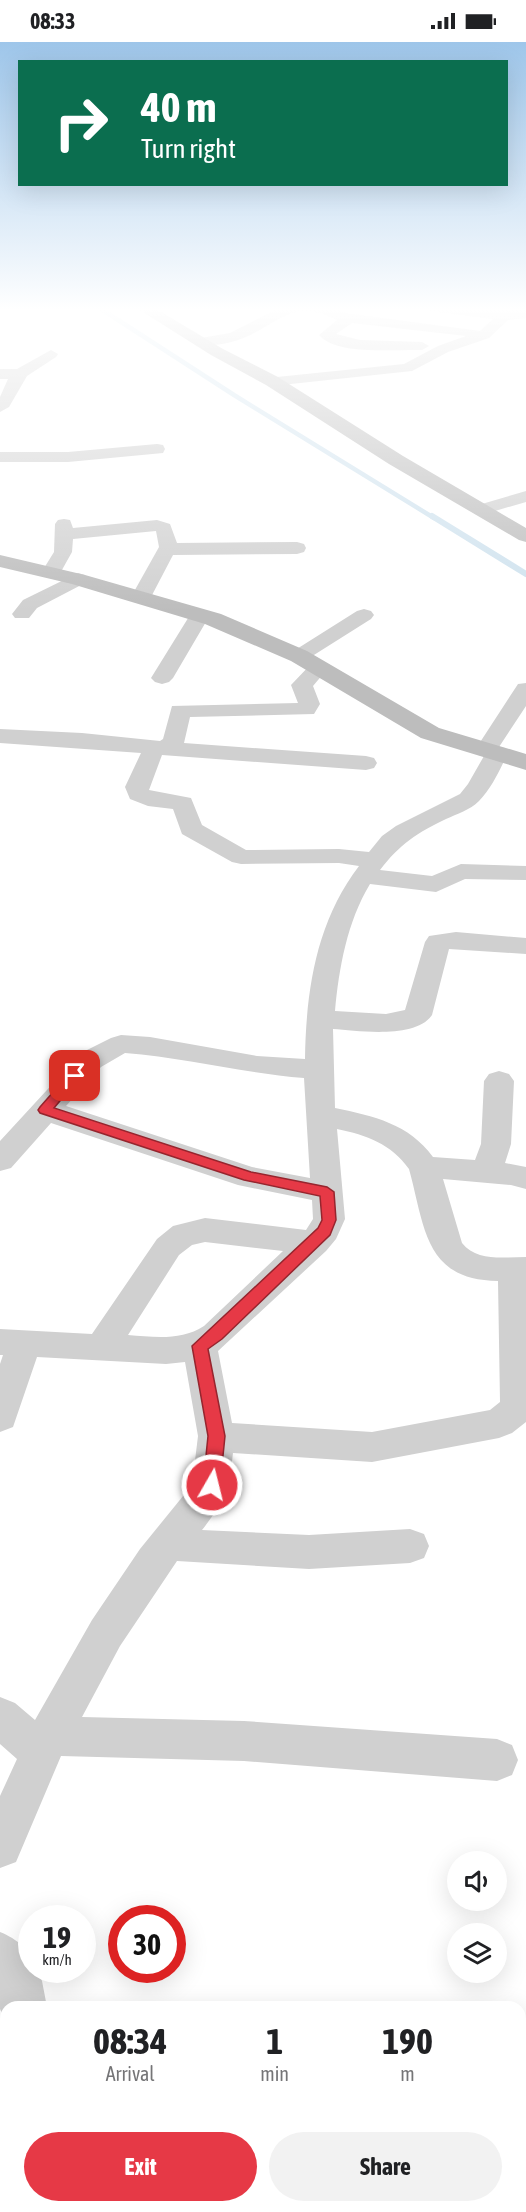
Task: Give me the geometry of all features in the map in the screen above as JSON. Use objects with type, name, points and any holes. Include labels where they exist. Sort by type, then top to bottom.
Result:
[{"type":"street","points":[[315,408],[396,460],[526,536]]},
{"type":"street","points":[[0,457],[61,457],[157,449]]},
{"type":"street","points":[[481,510],[526,496]]},
{"type":"street","points":[[51,573],[63,552],[64,529],[157,525],[164,528],[169,549]]},
{"type":"street","points":[[141,597],[164,552],[169,549],[297,548]]},
{"type":"street","points":[[0,561],[78,579],[200,615],[299,656],[430,733],[526,762]]},
{"type":"street","points":[[22,614],[30,604],[78,579]]},
{"type":"street","points":[[162,678],[200,615]]},
{"type":"street","points":[[299,656],[364,615]]},
{"type":"street","points":[[319,667],[302,685],[309,704],[306,709],[178,712],[173,743],[158,748],[137,787],[138,794],[148,799],[183,803],[191,829],[233,855],[254,859],[339,856],[369,868],[436,884],[461,871],[526,873]]},
{"type":"street","points":[[0,1417],[12,1343],[166,1351],[200,1346],[216,1335],[325,1231],[329,1220],[321,1116],[320,1018],[330,949],[348,904],[369,868],[392,840],[408,828],[470,796],[491,751],[526,689]]},
{"type":"street","points":[[0,736],[98,741],[158,748],[366,764]]},
{"type":"street","points":[[320,1018],[397,1022],[414,1019],[418,1015],[438,942],[456,940],[526,946]]},
{"type":"street","points":[[0,1160],[91,1060],[121,1044],[150,1046],[257,1065],[320,1070]]},
{"type":"street","points":[[487,1172],[496,1144],[499,1081]]},
{"type":"street","points":[[45,1110],[249,1177],[327,1192]]},
{"type":"street","points":[[216,1436],[269,1442],[372,1447],[498,1423],[511,1415],[518,1405],[520,1269],[473,1266],[453,1256],[447,1247],[424,1167],[418,1158],[391,1133],[377,1127],[321,1116]]},
{"type":"street","points":[[424,1167],[526,1178]]},
{"type":"street","points":[[102,1347],[168,1247],[178,1236],[192,1231],[205,1230],[315,1243]]},
{"type":"street","points":[[0,1846],[45,1744],[106,1633],[154,1561],[205,1498],[212,1485],[216,1436],[200,1346]]},
{"type":"street","points":[[168,1544],[309,1552],[410,1546]]},
{"type":"street","points":[[0,1717],[45,1744],[244,1741],[497,1760]]},
{"type":"street","points":[[0,1954],[19,1981],[22,2001]]},
{"type":"waterway","points":[[256,408],[434,518]]},
{"type":"waterway","points":[[432,516],[526,574]]},
{"type":"route","points":[[75,1076],[45,1110],[249,1177],[327,1192],[329,1220],[325,1231],[216,1335],[200,1346],[216,1436],[216,1462],[212,1485]]}]
